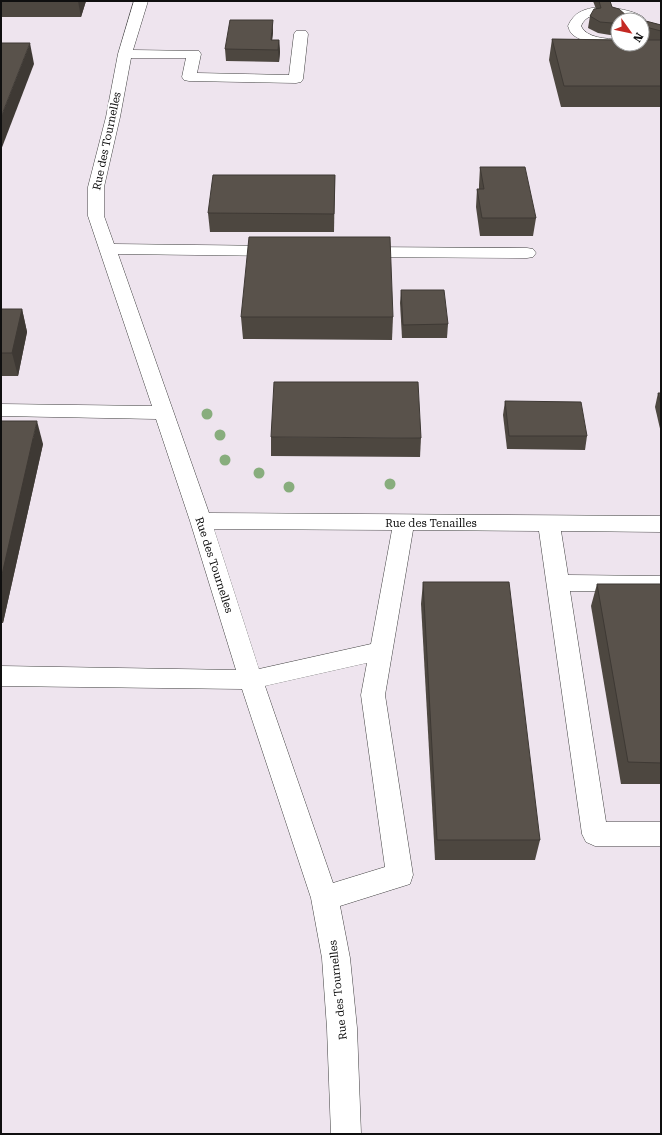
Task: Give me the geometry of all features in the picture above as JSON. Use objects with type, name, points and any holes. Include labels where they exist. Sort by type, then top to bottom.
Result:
[{"type":"street","name":"Rue des Tournelles","points":[[142,1],[125,54],[113,117],[96,187],[96,216],[201,521],[252,680],[325,898],[337,966],[342,1028],[346,1134]]},
{"type":"street","points":[[610,13],[596,11],[577,19],[575,24],[576,29],[581,35],[601,42],[610,43]]},
{"type":"street","points":[[125,54],[194,54],[189,77],[296,79],[301,34]]},
{"type":"street","points":[[107,248],[292,251]]},
{"type":"street","points":[[347,252],[527,253]]},
{"type":"street","points":[[1,410],[163,413]]},
{"type":"street","name":"Rue des Tenailles","points":[[201,521],[661,524]]},
{"type":"street","points":[[325,898],[400,875],[373,695],[404,523]]},
{"type":"street","points":[[549,523],[595,834],[661,834]]},
{"type":"street","points":[[558,583],[661,584]]},
{"type":"street","points":[[1,676],[252,680],[381,651]]},
{"type":"shaded area","points":[[1,1],[661,1],[661,1134],[1,1134]]},
{"type":"building","points":[[599,1],[610,1],[612,7],[619,9],[622,12],[610,12],[610,23],[600,22],[590,16],[594,9],[601,8]]},
{"type":"building","points":[[230,20],[273,20],[271,40],[279,40],[278,50],[225,49]]},
{"type":"building","points":[[650,22],[661,25],[661,31],[650,28]]},
{"type":"building","points":[[552,39],[610,40],[610,52],[650,52],[650,40],[661,40],[661,86],[564,86]]},
{"type":"building","points":[[1,43],[30,43],[1,117]]},
{"type":"building","points":[[480,167],[525,167],[536,218],[482,218],[477,189],[484,189]]},
{"type":"building","points":[[213,175],[335,175],[334,214],[208,213]]},
{"type":"building","points":[[249,237],[390,237],[393,317],[241,317]]},
{"type":"building","points":[[401,290],[444,290],[448,324],[403,325]]},
{"type":"building","points":[[1,309],[22,309],[12,353],[1,353]]},
{"type":"building","points":[[274,382],[418,382],[421,438],[271,437]]},
{"type":"building","points":[[658,393],[661,393],[661,405]]},
{"type":"building","points":[[505,401],[581,402],[587,436],[509,436]]},
{"type":"building","points":[[1,421],[37,421],[1,579]]},
{"type":"building","points":[[423,582],[509,582],[540,840],[437,840]]},
{"type":"building","points":[[597,584],[661,584],[661,763],[628,762]]}]
